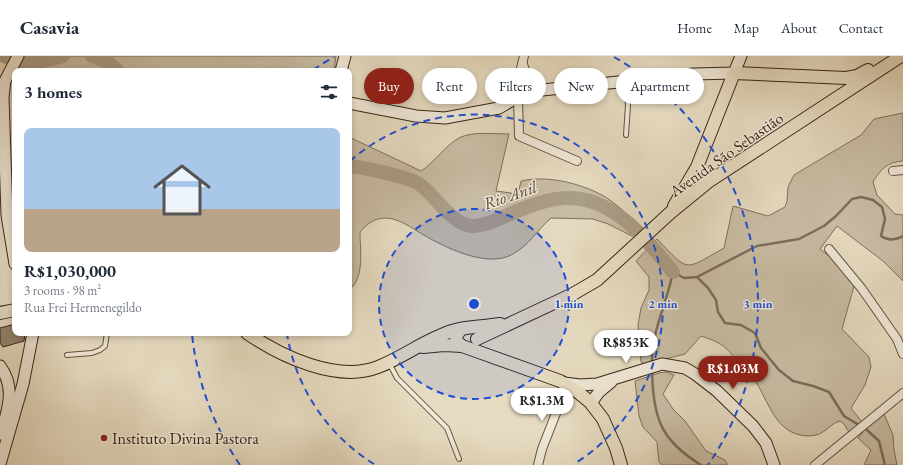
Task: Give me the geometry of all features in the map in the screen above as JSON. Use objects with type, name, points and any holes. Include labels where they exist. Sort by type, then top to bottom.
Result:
[{"type":"main road","points":[[12,243],[8,215],[2,142],[2,93],[7,75],[18,56]]},
{"type":"main road","points":[[342,68],[345,56]]},
{"type":"main road","points":[[670,213],[697,167],[741,56]]},
{"type":"main road","points":[[704,74],[734,73],[851,77],[862,74],[890,56]]},
{"type":"main road","name":"Avenida São Sebastião","points":[[476,340],[513,321],[586,288],[607,272],[670,213],[708,182],[901,56]]},
{"type":"main road","points":[[824,77],[830,81],[834,87],[828,104]]},
{"type":"main road","points":[[546,89],[616,81]]},
{"type":"main road","points":[[352,98],[364,104]]},
{"type":"main road","points":[[352,102],[416,116],[445,118],[499,108],[507,104]]},
{"type":"main road","points":[[697,167],[698,178],[702,182],[708,182]]},
{"type":"main road","points":[[0,313],[12,311]]},
{"type":"main road","name":"Avenida São Sebastião","points":[[410,351],[437,337],[464,328],[498,325],[513,321]]},
{"type":"main road","points":[[252,336],[279,353],[324,368],[358,372],[377,368],[410,351],[431,346],[463,347],[472,346],[476,340],[476,332],[464,328],[456,336],[457,342],[463,347],[563,383],[586,386],[612,381],[652,366],[671,364],[685,368],[717,391],[759,433],[766,443],[774,465]]},
{"type":"main road","points":[[0,464],[25,378],[32,336]]},
{"type":"main road","points":[[476,340],[486,352],[507,362]]},
{"type":"main road","points":[[0,366],[7,376],[10,395],[0,438]]},
{"type":"main road","points":[[7,376],[18,381],[25,378]]},
{"type":"main road","points":[[592,403],[599,392],[612,381]]},
{"type":"main road","points":[[563,383],[592,403],[603,419],[610,433],[621,465]]},
{"type":"street","points":[[523,60],[526,76],[532,83],[551,88]]},
{"type":"street","points":[[516,104],[519,136],[576,161]]},
{"type":"street","points":[[894,171],[903,170]]},
{"type":"street","points":[[829,248],[867,296],[897,339],[903,354]]},
{"type":"street","points":[[538,465],[563,383]]},
{"type":"street","points":[[815,465],[903,393]]},
{"type":"lane","points":[[626,135],[628,104]]},
{"type":"lane","points":[[67,355],[100,350],[105,346],[107,336]]},
{"type":"lane","points":[[389,362],[397,378],[447,428],[459,459]]},
{"type":"shaded area","points":[[25,56],[336,56],[334,68],[18,68]]},
{"type":"shaded area","points":[[903,113],[903,161],[893,163],[885,167],[873,182],[877,195],[895,214],[903,215],[903,281],[883,261],[837,226],[820,249],[834,260],[854,286],[842,329],[869,357],[871,367],[865,385],[851,408],[862,422],[850,434],[844,424],[840,421],[814,436],[797,434],[788,430],[774,415],[753,377],[743,368],[728,350],[715,341],[701,336],[685,354],[645,364],[641,362],[638,325],[641,308],[649,290],[649,277],[636,261],[657,239],[682,263],[688,265],[701,261],[724,248],[733,206],[768,216],[785,207],[788,187],[794,175],[861,135],[874,119]]},
{"type":"shaded area","points":[[470,134],[509,134],[496,191],[518,194],[521,181],[531,179],[563,181],[602,195],[641,226],[632,236],[608,224],[593,219],[551,218],[523,247],[511,255],[490,259],[453,250],[391,218],[378,219],[368,224],[360,232],[360,271],[352,287],[352,138],[421,171],[455,140]]},
{"type":"shaded area","points":[[666,372],[674,375],[663,394],[673,409],[685,421],[706,451],[725,460],[728,465],[662,465],[659,462],[657,442],[643,427],[639,416],[635,381]]},
{"type":"shaded area","points":[[884,414],[893,435],[897,465],[864,465],[871,450],[858,438],[870,423]]},
{"type":"building","points":[[12,325],[12,336],[25,336],[24,341],[3,347],[0,343],[0,328]]},
{"type":"waterway","name":"Rio Anil","points":[[4,56],[27,62],[47,60],[63,56]]},
{"type":"waterway","name":"Rio Anil","points":[[92,56],[108,62],[115,68]]},
{"type":"waterway","name":"Rio Anil","points":[[352,166],[414,181],[425,188],[454,218],[460,222],[472,226],[483,225],[530,206],[558,199],[582,199],[598,204],[627,222],[640,234],[673,272]]},
{"type":"waterway","points":[[652,364],[654,340],[673,272],[684,278],[697,277],[757,246],[799,239],[824,226],[852,199],[861,197],[873,200],[882,207],[885,219],[881,236],[886,239],[903,236]]},
{"type":"waterway","points":[[697,277],[708,288],[716,300],[718,312],[725,323],[741,325],[755,333],[761,348],[779,370],[793,381],[829,392],[844,416],[859,425]]},
{"type":"waterway","points":[[652,371],[654,402],[662,426],[676,446],[687,456],[701,465]]},
{"type":"waterway","points":[[867,430],[879,441],[885,465]]},
{"type":"place","name":"Instituto Divina Pastora","points":[[104,438]]}]
